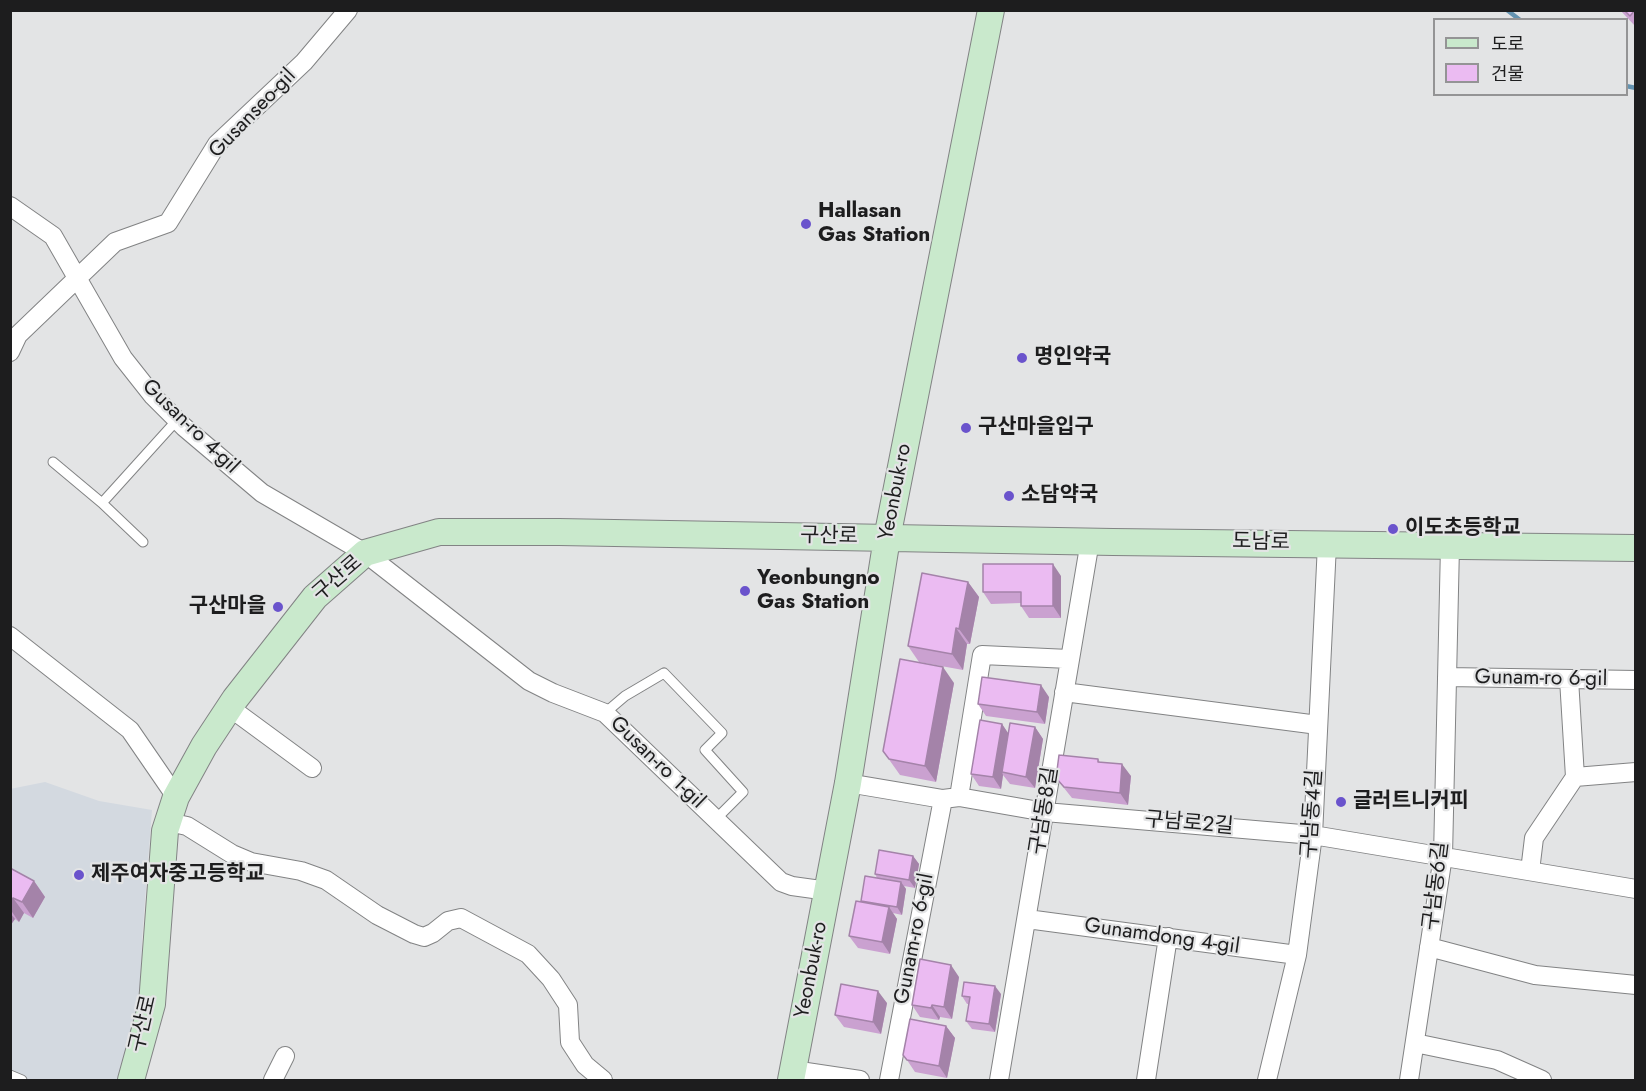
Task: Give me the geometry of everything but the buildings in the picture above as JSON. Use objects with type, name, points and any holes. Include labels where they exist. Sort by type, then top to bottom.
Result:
[{"type":"main road","name":"Yeonbuk-ro","points":[[792,1075],[848,783],[887,538],[991,10]]},
{"type":"main road","name":"구산로","points":[[131,1080],[152,1004],[165,831],[176,797],[229,707],[315,597],[365,554],[438,532],[887,538]]},
{"type":"main road","name":"도남로","points":[[887,538],[1635,548]]},
{"type":"street","name":"Gusanseo-gil","points":[[10,352],[18,334],[115,242],[168,223],[218,144],[304,62],[348,10]]},
{"type":"street","name":"Gusan-ro 4-gil","points":[[10,206],[52,236],[123,358],[153,396],[177,420],[262,494],[365,554]]},
{"type":"street","name":"구남동8길","points":[[999,1080],[1090,541]]},
{"type":"street","name":"구남동4길","points":[[1266,1080],[1298,955],[1313,835],[1327,544]]},
{"type":"street","name":"구남동6길","points":[[1409,1080],[1443,856],[1450,546]]},
{"type":"street","name":"Gusan-ro 1-gil","points":[[365,554],[528,681],[605,713],[781,882],[792,886],[828,891]]},
{"type":"street","points":[[10,636],[130,730],[176,797]]},
{"type":"street","name":"Gunam-ro 6-gil","points":[[889,1080],[982,655],[1069,659]]},
{"type":"street","name":"Gunam-ro 6-gil","points":[[1447,677],[1635,680]]},
{"type":"street","points":[[1530,871],[1534,838],[1575,777],[1569,679]]},
{"type":"street","points":[[1064,692],[1318,725]]},
{"type":"street","points":[[229,707],[312,768]]},
{"type":"street","points":[[1575,777],[1635,772]]},
{"type":"street","name":"구남로2길","points":[[848,783],[1045,812],[1313,835],[1635,888]]},
{"type":"street","points":[[168,822],[187,826],[232,854],[251,862],[301,871],[326,880],[377,915],[424,937],[448,921],[461,918],[528,954],[551,979],[568,1005],[570,1042],[585,1065],[603,1080]]},
{"type":"street","name":"Gunamdong 4-gil","points":[[1027,919],[1298,955]]},
{"type":"street","points":[[1146,1080],[1168,937]]},
{"type":"street","points":[[1429,947],[1535,975],[1635,985]]},
{"type":"street","points":[[1414,1043],[1497,1060],[1542,1080]]},
{"type":"street","points":[[273,1080],[285,1056]]},
{"type":"street","points":[[792,1075],[861,1080]]},
{"type":"lane","points":[[102,503],[177,420]]},
{"type":"lane","points":[[53,462],[102,503],[142,542]]},
{"type":"lane","points":[[605,713],[625,696],[664,673],[722,733],[705,750],[743,792],[716,819]]},
{"type":"lane","points":[[10,1075],[22,1080]]},
{"type":"shaded area","name":"제주여자중고등학교","points":[[45,782],[99,801],[152,810],[142,939],[141,1000],[119,1080],[11,1080],[10,789]]},
{"type":"waterway","points":[[1507,10],[1517,18]]},
{"type":"waterway","points":[[1628,86],[1636,88]]},
{"type":"place","name":"Hallasan Gas Station","points":[[806,224]]},
{"type":"place","name":"명인약국","points":[[1022,358]]},
{"type":"place","name":"구산마을입구","points":[[966,428]]},
{"type":"place","name":"소담약국","points":[[1009,496]]},
{"type":"place","name":"이도초등학교","points":[[1393,529]]},
{"type":"place","name":"Yeonbungno Gas Station","points":[[745,591]]},
{"type":"place","name":"구산마을","points":[[278,607]]},
{"type":"place","name":"글러트니커피","points":[[1341,802]]},
{"type":"place","name":"제주여자중고등학교","points":[[79,875]]}]
